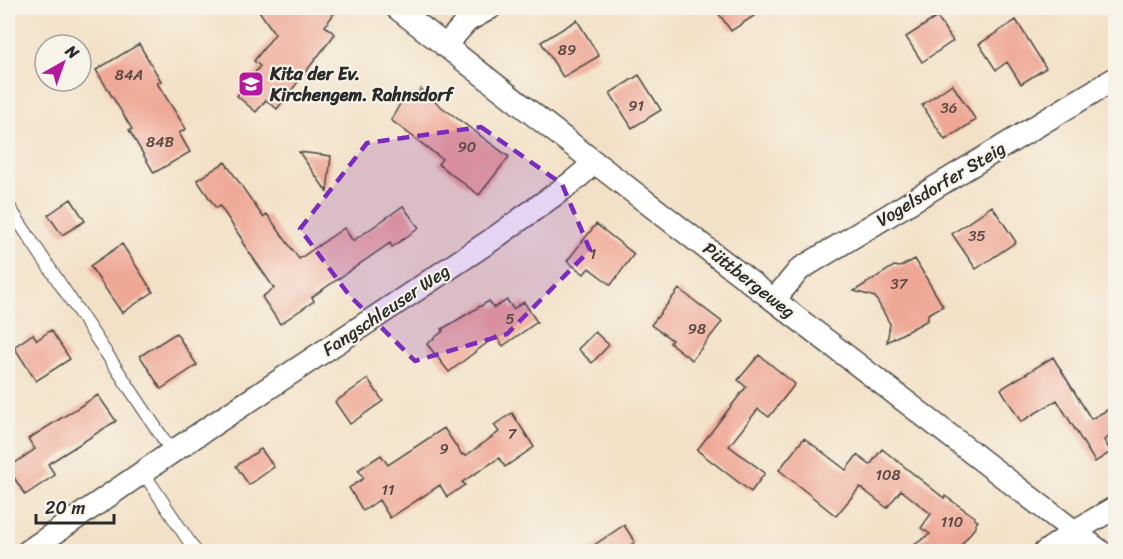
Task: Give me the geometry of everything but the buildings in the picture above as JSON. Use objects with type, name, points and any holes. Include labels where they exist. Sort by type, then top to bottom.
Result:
[{"type":"street","name":"Püttbergeweg","points":[[397,8],[1101,552]]},
{"type":"street","points":[[445,46],[467,21],[490,8]]},
{"type":"street","name":"Vogelsdorfer Steig","points":[[774,300],[800,269],[1116,78]]},
{"type":"street","name":"Fangschleuser Weg","points":[[27,552],[172,452],[493,239],[585,172],[593,160]]},
{"type":"street","points":[[1045,552],[1116,507]]},
{"type":"lane","points":[[9,207],[172,452]]},
{"type":"lane","points":[[143,472],[196,552]]},
{"type":"highlighted area","points":[[481,127],[562,184],[590,250],[507,334],[415,361],[349,295],[300,229],[367,143]]},
{"type":"place","name":"Kita der Ev. Kirchengem. Rahnsdorf","points":[[251,84]]}]
